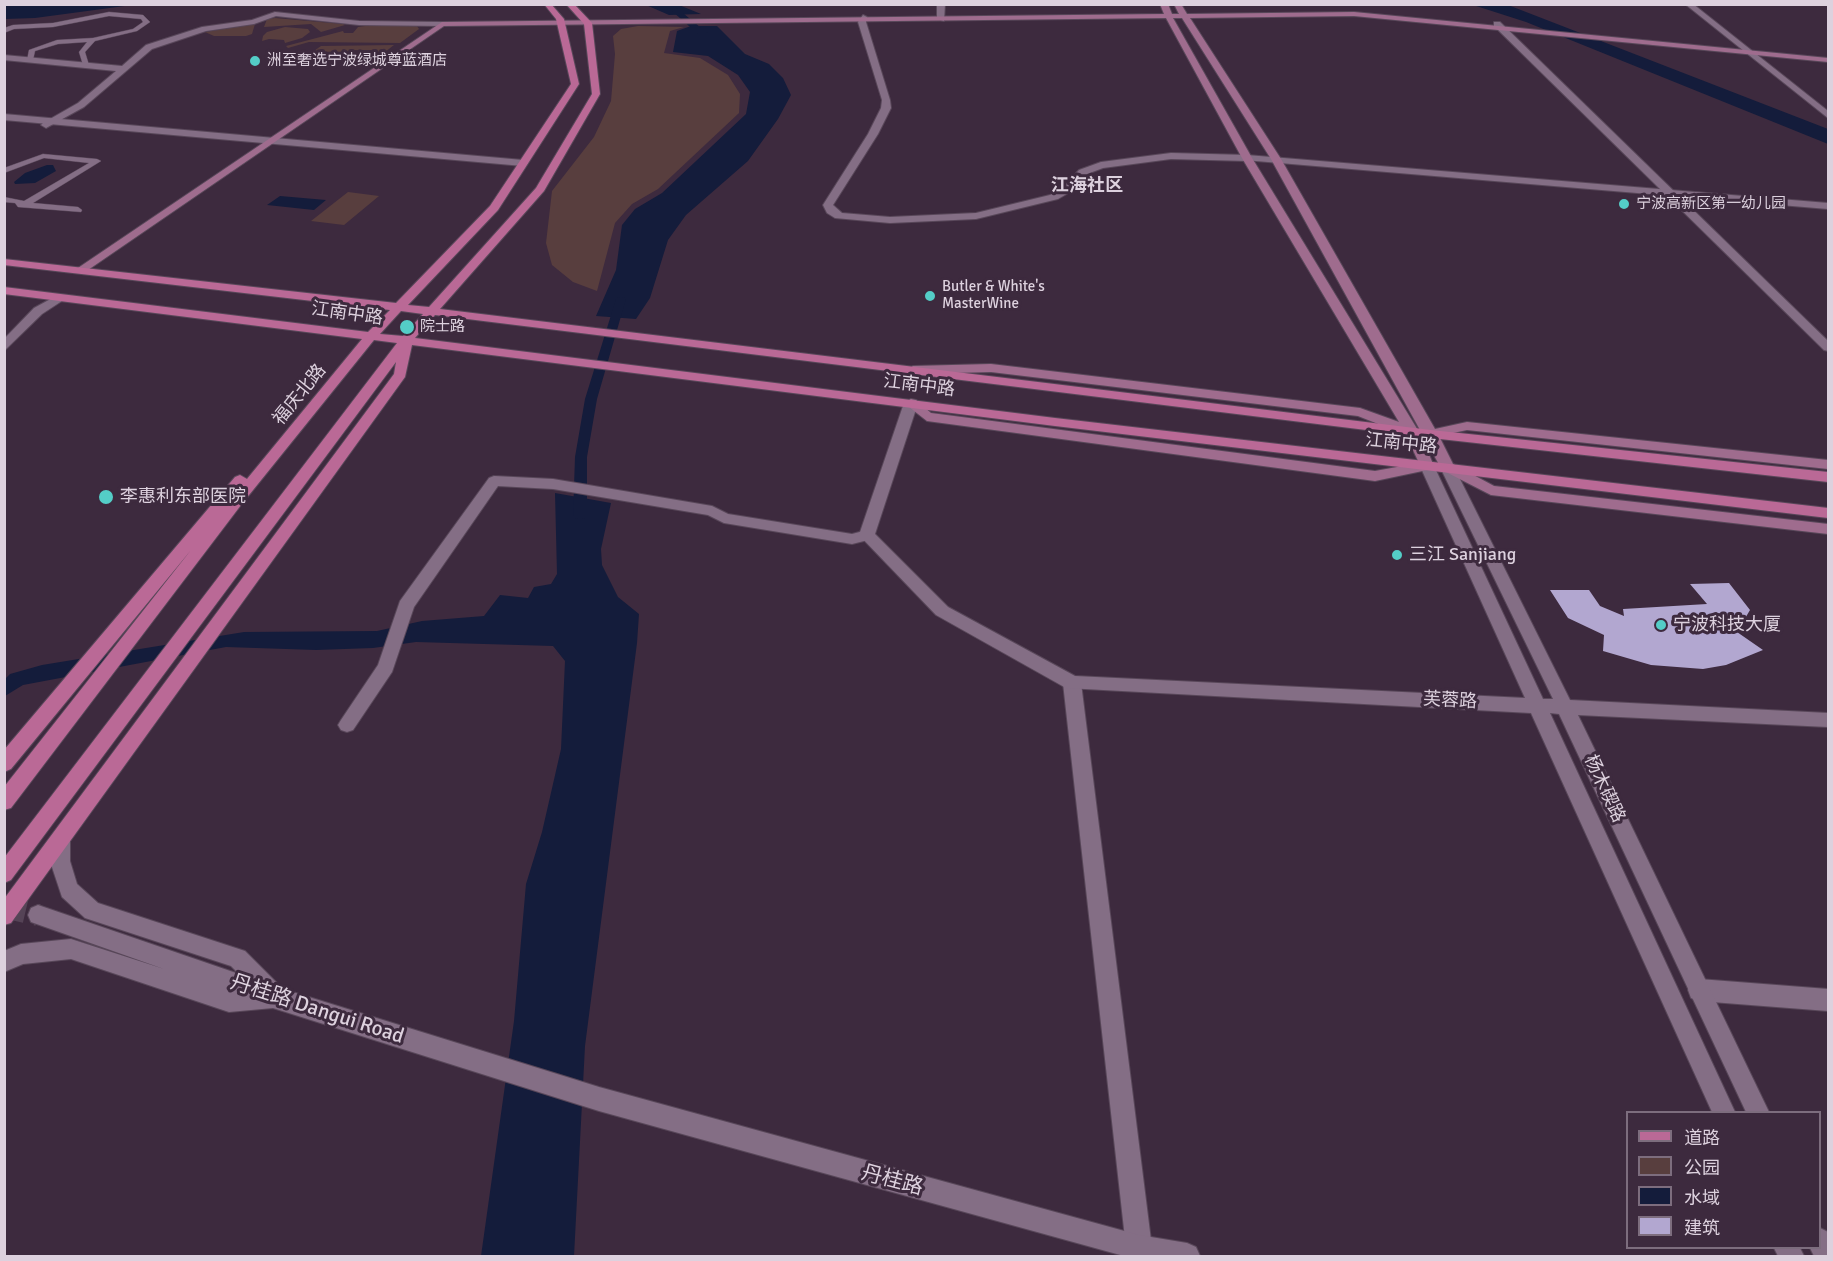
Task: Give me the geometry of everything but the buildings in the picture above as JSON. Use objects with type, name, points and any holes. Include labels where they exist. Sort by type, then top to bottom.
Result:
[{"type":"main road","name":"福庆北路","points":[[4,802],[229,511],[372,335],[494,208],[575,84],[561,21],[547,4]]},
{"type":"main road","points":[[4,874],[407,339],[435,311],[540,189],[596,94],[586,21],[568,4]]},
{"type":"main road","points":[[911,403],[927,417],[1375,476],[1427,466],[1412,432],[1247,158],[1167,11]]},
{"type":"main road","points":[[81,270],[442,24],[943,18],[1167,11],[1354,14],[1499,25],[1828,59]]},
{"type":"main road","points":[[1181,11],[1276,159],[1431,434],[1447,467],[1491,490],[1828,529]]},
{"type":"main road","name":"江南中路","points":[[4,262],[399,306],[1412,432],[1828,477]]},
{"type":"main road","name":"江南中路","points":[[4,290],[911,403]]},
{"type":"main road","points":[[4,764],[304,402],[338,365],[372,335]]},
{"type":"main road","points":[[4,916],[400,374],[407,339]]},
{"type":"main road","points":[[1431,434],[1467,426],[1828,465]]},
{"type":"main road","name":"江南中路","points":[[1427,466],[1828,513]]},
{"type":"street","points":[[943,4],[943,18]]},
{"type":"street","points":[[1688,4],[1828,115]]},
{"type":"street","points":[[49,123],[81,105],[149,48],[205,28],[254,22],[275,14],[358,23],[442,24]]},
{"type":"street","points":[[104,15],[96,26],[114,33]]},
{"type":"street","points":[[4,31],[13,27],[53,25],[104,15],[142,16],[147,22],[135,30],[114,33],[93,40],[57,42],[32,50],[30,60]]},
{"type":"street","points":[[862,19],[886,100],[886,108],[873,134],[828,206],[839,216],[890,220],[976,216],[1054,196],[1066,190],[1083,172],[1101,165],[1171,156],[1276,159],[1828,206]]},
{"type":"street","points":[[53,25],[48,34],[57,42]]},
{"type":"street","points":[[1499,25],[1827,344]]},
{"type":"street","points":[[86,65],[82,52],[93,40]]},
{"type":"street","points":[[404,66],[423,53]]},
{"type":"street","points":[[4,57],[125,69]]},
{"type":"street","points":[[4,119],[521,166]]},
{"type":"street","points":[[4,171],[36,156]]},
{"type":"street","points":[[4,162],[36,156],[97,161],[22,203]]},
{"type":"street","points":[[4,196],[38,196]]},
{"type":"street","points":[[4,196],[22,203],[78,210]]},
{"type":"street","points":[[4,347],[38,311],[62,297]]},
{"type":"street","points":[[867,535],[911,403]]},
{"type":"street","name":"杨木碶路","points":[[1427,466],[1723,1111]]},
{"type":"street","name":"杨木碶路","points":[[1447,467],[1565,707],[1757,1111]]},
{"type":"street","points":[[347,725],[386,667],[406,606],[494,482],[553,484],[712,511],[724,518],[735,520],[852,539],[867,535]]},
{"type":"street","points":[[867,535],[942,611],[1072,682],[1139,1252]]},
{"type":"street","name":"芙蓉路","points":[[1072,682],[1828,720]]},
{"type":"street","points":[[60,841],[60,861],[69,890],[92,911],[238,958],[277,998]]},
{"type":"street","name":"丹桂路 Dangui Road","points":[[38,915],[277,998],[598,1100]]},
{"type":"street","points":[[4,962],[21,954],[71,949],[229,1001],[277,998]]},
{"type":"street","points":[[1699,990],[1828,1000]]},
{"type":"street","name":"丹桂路","points":[[598,1100],[1139,1252],[1188,1257]]},
{"type":"green space","points":[[267,19],[345,25],[321,32],[311,24],[264,27]]},
{"type":"green space","points":[[255,24],[252,34],[246,36],[214,36],[205,32]]},
{"type":"green space","points":[[417,26],[419,29],[400,43],[309,42],[288,48],[286,46],[343,31],[353,33],[358,27]]},
{"type":"green space","points":[[638,26],[684,27],[670,31],[664,53],[700,58],[728,75],[740,94],[739,113],[658,189],[632,204],[615,223],[597,291],[573,282],[552,265],[546,243],[552,191],[594,137],[611,101],[615,54],[613,36],[621,29]]},
{"type":"green space","points":[[285,27],[308,29],[310,32],[302,38],[285,43],[284,40],[262,41],[267,32]]},
{"type":"green space","points":[[394,45],[385,52],[355,50],[351,54],[344,55],[331,52],[308,55],[321,46]]},
{"type":"green space","points":[[348,192],[379,196],[344,225],[311,221]]},
{"type":"water","points":[[4,5],[132,5],[35,18],[5,19]]},
{"type":"water","points":[[646,5],[679,5],[701,14],[669,15]]},
{"type":"water","points":[[1473,5],[1508,5],[1828,129],[1828,144],[1526,22]]},
{"type":"water","points":[[691,26],[717,26],[745,54],[769,64],[783,78],[791,95],[778,119],[748,161],[686,215],[668,240],[650,298],[636,319],[596,316],[616,270],[622,225],[635,209],[662,193],[746,114],[750,92],[738,75],[708,56],[673,52],[677,31]]},
{"type":"water","points":[[53,165],[56,171],[35,183],[15,184],[14,182],[25,173]]},
{"type":"water","points":[[280,196],[326,200],[314,210],[267,205]]},
{"type":"water","points":[[555,493],[611,503],[601,549],[602,565],[618,597],[639,614],[637,643],[585,1046],[574,1256],[481,1256],[514,1021],[526,884],[542,832],[561,749],[565,661],[553,646],[416,642],[373,648],[316,650],[226,647],[23,685],[5,696],[5,679],[10,674],[42,665],[244,632],[377,631],[422,621],[484,616],[500,595],[528,598],[534,587],[551,584],[557,574]]},
{"type":"waterway","points":[[667,4],[709,39]]},
{"type":"waterway","points":[[580,516],[581,457],[591,399],[621,299]]},
{"type":"tunnel","points":[[4,907],[38,915]]},
{"type":"place","name":"洲至奢选宁波绿城尊蓝酒店","points":[[255,61]]},
{"type":"place","name":"宁波高新区第一幼儿园","points":[[1624,204]]},
{"type":"place","name":"Butler & White's MasterWine","points":[[930,296]]},
{"type":"place","name":"院士路","points":[[407,327]]},
{"type":"place","name":"李惠利东部医院","points":[[106,497]]},
{"type":"place","name":"三江 Sanjiang","points":[[1397,555]]},
{"type":"place","name":"宁波科技大厦","points":[[1661,625]]},
{"type":"district","name":"江海社区","points":[[1087,186]]}]
